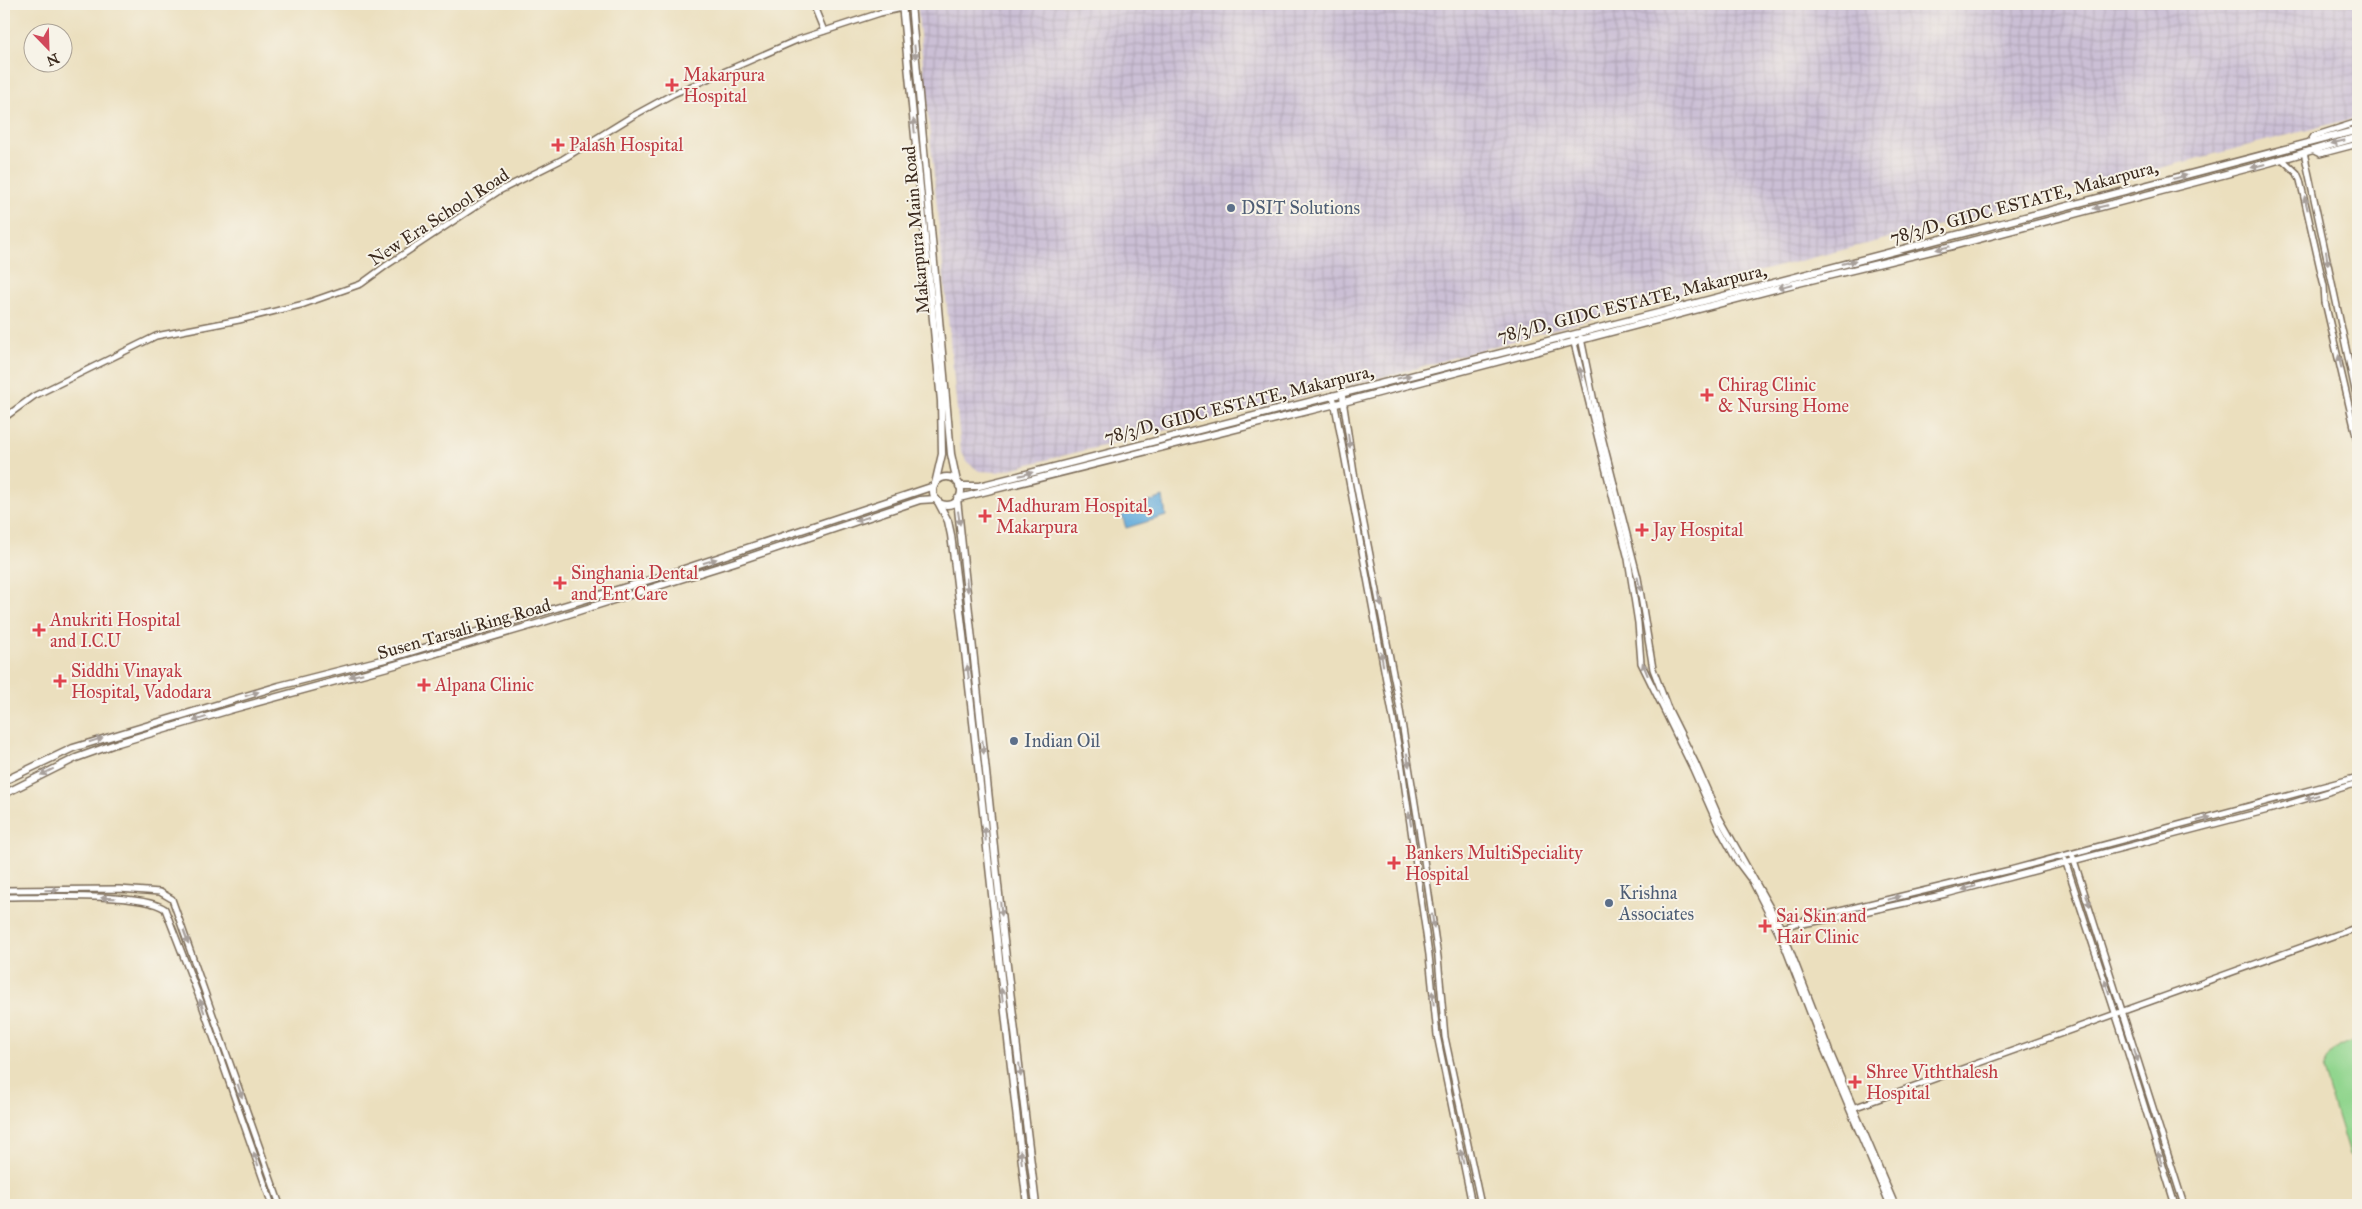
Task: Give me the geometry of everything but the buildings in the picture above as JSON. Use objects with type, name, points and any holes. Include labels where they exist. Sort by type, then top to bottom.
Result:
[{"type":"main road","name":"Makarpura Main Road","points":[[911,5],[951,454],[958,484]]},
{"type":"main road","name":"Makarpura Main Road","points":[[902,6],[941,401],[942,454],[935,485]]},
{"type":"main road","points":[[2312,146],[2358,130]]},
{"type":"main road","points":[[2312,146],[2358,137]]},
{"type":"main road","name":"78/3/D, GIDC ESTATE, Makarpura,","points":[[958,484],[979,486],[1333,395],[1952,246],[2282,159],[2312,146]]},
{"type":"main road","name":"78/3/D, GIDC ESTATE, Makarpura,","points":[[958,499],[1344,402],[1577,337],[2312,146]]},
{"type":"main road","points":[[1027,1205],[991,894],[972,698],[952,544],[948,521],[933,492],[935,485],[946,478],[958,484],[1004,942],[1036,1205]]},
{"type":"main road","name":"Susen Tarsali Ring Road","points":[[4,781],[81,745],[279,686],[397,656],[734,554],[935,485]]},
{"type":"main road","points":[[936,500],[948,505],[958,499]]},
{"type":"main road","name":"Susen Tarsali Ring Road","points":[[4,794],[76,758],[118,744],[233,709],[492,637],[735,562],[920,500],[936,500]]},
{"type":"street","points":[[814,4],[824,31]]},
{"type":"street","name":"New Era School Road","points":[[4,418],[34,396],[156,336],[239,320],[304,304],[362,284],[386,265],[499,191],[563,159],[631,117],[673,94],[797,40],[902,6],[911,5]]},
{"type":"street","points":[[2358,122],[2314,136],[2312,146],[2358,404]]},
{"type":"street","points":[[2312,146],[2320,154],[2358,144]]},
{"type":"street","points":[[2282,159],[2297,173],[2300,180],[2324,286],[2325,302],[2358,444]]},
{"type":"street","points":[[1577,337],[1638,578],[1652,668],[1666,703],[1719,817],[1779,929],[1852,1108],[1895,1205]]},
{"type":"street","points":[[1577,337],[1628,559],[1638,623],[1641,664],[1693,769],[1719,828],[1779,929]]},
{"type":"street","points":[[1342,393],[1354,473],[1399,704],[1420,835],[1437,954],[1444,1031],[1481,1205]]},
{"type":"street","points":[[1333,395],[1401,761],[1429,955],[1437,1035],[1472,1205]]},
{"type":"street","points":[[2073,857],[2358,777]]},
{"type":"street","points":[[1779,929],[1946,894],[2065,859],[2272,809],[2358,783]]},
{"type":"street","points":[[2073,857],[2184,1205]]},
{"type":"street","points":[[2065,859],[2116,1014],[2175,1205]]},
{"type":"street","points":[[4,890],[119,889],[160,892],[172,899],[280,1205]]},
{"type":"street","points":[[4,897],[126,898],[154,904],[165,909],[201,1002],[272,1205]]},
{"type":"street","points":[[1852,1108],[2358,927]]},
{"type":"street","points":[[1852,1108],[1867,1153],[1890,1205]]},
{"type":"shaded area","points":[[917,4],[2358,4],[2358,117],[1765,270],[1399,373],[997,472],[979,471],[967,462],[961,451]]},
{"type":"green space","points":[[2358,1040],[2358,1163],[2349,1155],[2323,1071],[2331,1054],[2346,1043]]},
{"type":"water","points":[[1163,497],[1166,516],[1126,528],[1121,512]]},
{"type":"place","name":"Makarpura Hospital","points":[[672,85]]},
{"type":"place","name":"Palash Hospital","points":[[558,145]]},
{"type":"place","name":"DSIT Solutions","points":[[1231,208]]},
{"type":"place","name":"Chirag Clinic & Nursing Home","points":[[1707,395]]},
{"type":"place","name":"Madhuram Hospital, Makarpura","points":[[985,516]]},
{"type":"place","name":"Jay Hospital","points":[[1642,530]]},
{"type":"place","name":"Singhania Dental and Ent Care","points":[[560,583]]},
{"type":"place","name":"Anukriti Hospital and I.C.U","points":[[39,630]]},
{"type":"place","name":"Siddhi Vinayak Hospital, Vadodara","points":[[60,681]]},
{"type":"place","name":"Alpana Clinic","points":[[424,685]]},
{"type":"place","name":"Indian Oil","points":[[1014,741]]},
{"type":"place","name":"Bankers MultiSpeciality Hospital","points":[[1394,863]]},
{"type":"place","name":"Krishna Associates","points":[[1609,903]]},
{"type":"place","name":"Sai Skin and Hair Clinic","points":[[1765,926]]},
{"type":"place","name":"Shree Viththalesh Hospital","points":[[1855,1082]]}]
